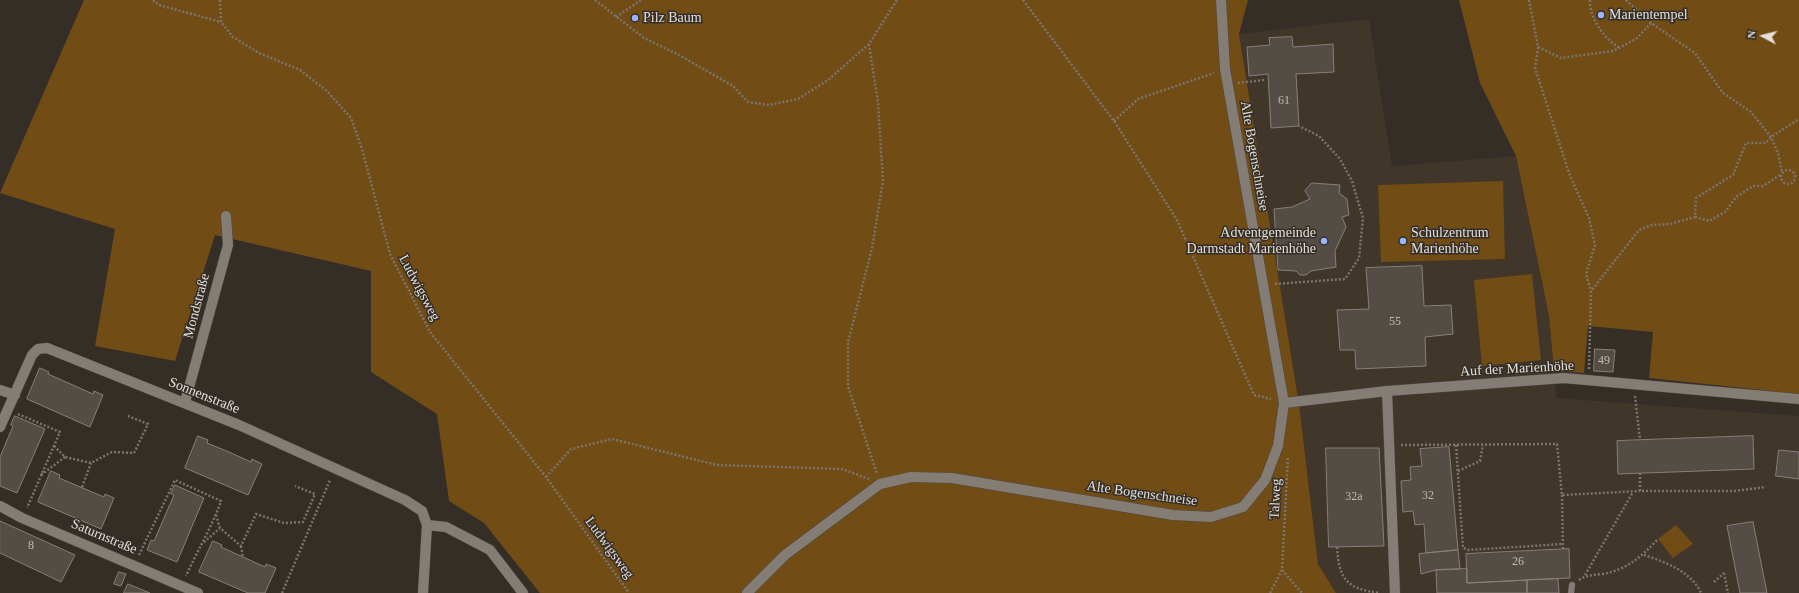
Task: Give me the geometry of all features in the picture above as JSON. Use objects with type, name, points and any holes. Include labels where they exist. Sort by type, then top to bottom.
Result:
[{"type":"street","name":"Alte Bogenschneise","points":[[746,593],[785,554],[880,484],[911,477],[952,478],[1173,515],[1211,517],[1243,507],[1265,480],[1278,446],[1284,403],[1262,285],[1228,84],[1222,0]]},
{"type":"street","name":"Mondstraße","points":[[185,402],[228,245],[226,216]]},
{"type":"street","name":"Sonnenstraße","points":[[0,427],[32,355],[38,349],[47,348],[185,402],[405,500],[422,511],[427,525]]},
{"type":"street","name":"Auf der Marienhöhe","points":[[1284,403],[1387,391],[1564,378],[1799,399]]},
{"type":"street","points":[[0,390],[15,395]]},
{"type":"street","points":[[1387,391],[1395,593]]},
{"type":"street","name":"Saturnstraße","points":[[0,506],[22,518],[198,593]]},
{"type":"street","points":[[423,593],[427,525],[446,527],[490,550],[523,593]]},
{"type":"lane","points":[[1571,593],[1572,585]]},
{"type":"path","points":[[153,0],[159,5],[221,22],[220,0]]},
{"type":"path","points":[[595,0],[644,38],[679,55],[733,86],[748,102],[769,105],[798,99],[828,80],[869,44],[897,0]]},
{"type":"path","points":[[616,17],[641,0]]},
{"type":"path","points":[[1022,0],[1114,121],[1177,220],[1254,395],[1284,403]]},
{"type":"path","points":[[1529,0],[1538,47],[1535,68],[1570,176],[1589,218],[1595,245],[1586,274],[1591,291],[1589,380]]},
{"type":"path","points":[[1590,0],[1590,6],[1596,22],[1612,43],[1621,48]]},
{"type":"path","points":[[1591,291],[1639,230],[1652,225],[1670,224],[1695,217],[1709,221],[1725,212],[1736,197],[1753,186],[1763,186],[1780,176],[1782,172],[1778,153],[1771,137],[1751,112],[1723,94],[1694,53],[1651,23],[1626,0]]},
{"type":"path","name":"Ludwigsweg","points":[[221,22],[233,38],[259,53],[300,70],[327,91],[351,118],[362,149],[390,254],[430,332],[546,478],[628,593]]},
{"type":"path","points":[[1538,47],[1561,58],[1613,51],[1636,39],[1651,23]]},
{"type":"path","points":[[869,44],[878,103],[883,181],[872,248],[848,342],[848,386],[880,484]]},
{"type":"path","points":[[1114,121],[1138,99],[1226,69]]},
{"type":"path","points":[[1228,84],[1264,80]]},
{"type":"path","points":[[1695,217],[1696,198],[1733,175],[1746,143],[1766,144],[1771,137],[1799,119]]},
{"type":"path","points":[[1262,285],[1345,279],[1359,258],[1363,218],[1352,181],[1340,159],[1319,136],[1299,126]]},
{"type":"path","points":[[1780,176],[1783,183],[1791,184],[1794,181],[1794,173],[1790,170],[1782,172]]},
{"type":"path","points":[[1634,384],[1640,440]]},
{"type":"path","points":[[8,409],[60,432],[22,518]]},
{"type":"path","points":[[54,446],[65,457],[91,463],[112,452],[134,453],[148,424],[128,416]]},
{"type":"path","points":[[546,478],[571,449],[612,439],[717,465],[842,469],[880,484]]},
{"type":"path","points":[[1390,446],[1557,444],[1562,495],[1563,549]]},
{"type":"path","points":[[1456,445],[1463,548],[1469,550],[1563,544]]},
{"type":"path","points":[[1458,471],[1480,461],[1483,445]]},
{"type":"path","name":"Talweg","points":[[1270,593],[1282,570],[1288,456]]},
{"type":"path","points":[[41,476],[65,457]]},
{"type":"path","points":[[82,487],[91,463]]},
{"type":"path","points":[[282,593],[336,468]]},
{"type":"path","points":[[1640,473],[1640,491]]},
{"type":"path","points":[[135,565],[175,480],[221,501],[186,578]]},
{"type":"path","points":[[243,557],[241,546],[256,514],[284,523],[303,522],[315,494],[295,486]]},
{"type":"path","points":[[1562,495],[1640,491],[1734,490],[1766,487]]},
{"type":"path","points":[[1572,585],[1584,576],[1633,492]]},
{"type":"path","points":[[216,514],[220,528],[241,546]]},
{"type":"path","points":[[200,546],[220,528]]},
{"type":"path","points":[[1584,576],[1618,570],[1644,555],[1658,539]]},
{"type":"path","points":[[1337,547],[1341,572],[1347,581],[1355,588],[1366,592],[1380,593]]},
{"type":"path","points":[[1644,555],[1663,561],[1676,568],[1698,586],[1701,593]]},
{"type":"path","points":[[1282,570],[1302,593]]},
{"type":"path","points":[[1714,582],[1724,573],[1728,593]]},
{"type":"shaded area","points":[[84,0],[1248,0],[1239,34],[1299,404],[1318,564],[1336,593],[540,593],[484,523],[449,501],[437,414],[371,372],[371,271],[215,235],[175,361],[95,346],[115,229],[0,193]]},
{"type":"shaded area","points":[[1459,0],[1799,0],[1799,394],[1649,378],[1653,332],[1588,326],[1584,373],[1554,371],[1549,316],[1516,156],[1480,83]]},
{"type":"shaded area","name":"Schulzentrum Marienhöhe","points":[[1369,19],[1392,166],[1516,156],[1549,316],[1556,398],[1799,416],[1799,593],[1336,593],[1318,564],[1299,404],[1239,34]]},
{"type":"shaded area","points":[[1503,181],[1505,259],[1381,262],[1378,185]]},
{"type":"shaded area","points":[[1532,274],[1541,360],[1482,366],[1474,280]]},
{"type":"shaded area","points":[[1676,525],[1693,544],[1673,558],[1658,539]]},
{"type":"building","points":[[1292,37],[1293,47],[1333,44],[1334,72],[1296,74],[1299,126],[1271,128],[1268,74],[1249,76],[1247,47],[1270,45],[1269,38]]},
{"type":"building","points":[[1312,183],[1340,185],[1339,193],[1347,199],[1349,215],[1342,217],[1346,227],[1335,251],[1336,267],[1311,271],[1306,275],[1300,275],[1296,271],[1278,270],[1274,209],[1292,207],[1310,199],[1305,191]]},
{"type":"building","points":[[1422,266],[1424,306],[1451,305],[1453,334],[1425,337],[1426,366],[1356,369],[1355,350],[1340,350],[1337,310],[1369,309],[1366,268]]},
{"type":"building","points":[[1595,349],[1615,350],[1613,372],[1594,371]]},
{"type":"building","points":[[40,368],[49,372],[48,374],[93,394],[94,391],[103,395],[90,427],[27,399]]},
{"type":"building","points":[[15,416],[45,429],[17,493],[0,486],[0,457],[13,426],[11,425]]},
{"type":"building","points":[[198,436],[208,440],[207,443],[251,462],[252,459],[262,464],[248,495],[185,468]]},
{"type":"building","points":[[1753,436],[1754,469],[1618,474],[1617,441]]},
{"type":"building","points":[[1449,447],[1458,550],[1426,553],[1424,524],[1415,525],[1413,511],[1403,512],[1401,481],[1411,480],[1410,467],[1422,466],[1420,449]]},
{"type":"building","points":[[1326,448],[1379,448],[1384,546],[1329,547]]},
{"type":"building","points":[[1779,450],[1799,452],[1799,479],[1776,476]]},
{"type":"building","points":[[51,471],[60,475],[59,478],[104,497],[105,494],[114,498],[101,529],[38,502]]},
{"type":"building","points":[[175,485],[204,498],[177,562],[147,550],[151,540],[154,541],[174,495],[171,494]]},
{"type":"building","points":[[0,521],[75,555],[61,582],[0,553]]},
{"type":"building","points":[[1753,522],[1767,593],[1740,593],[1727,526]]},
{"type":"building","points":[[213,541],[222,545],[221,547],[265,567],[266,564],[276,568],[265,593],[248,593],[199,572]]},
{"type":"building","points":[[1569,549],[1570,578],[1467,583],[1466,554]]},
{"type":"building","points":[[1458,550],[1460,569],[1436,570],[1421,574],[1419,554]]},
{"type":"building","points":[[1467,569],[1467,583],[1527,580],[1527,593],[1437,593],[1436,570]]},
{"type":"building","points":[[119,572],[126,574],[121,586],[114,584]]},
{"type":"building","points":[[1558,579],[1559,593],[1527,593],[1527,580]]},
{"type":"building","points":[[128,584],[150,593],[124,593]]},
{"type":"place","name":"Marientempel","points":[[1601,15]]},
{"type":"place","name":"Pilz Baum","points":[[635,18]]},
{"type":"place","name":"Adventgemeinde Darmstadt Marienhöhe","points":[[1324,241]]},
{"type":"place","name":"Schulzentrum Marienhöhe","points":[[1403,241]]}]
